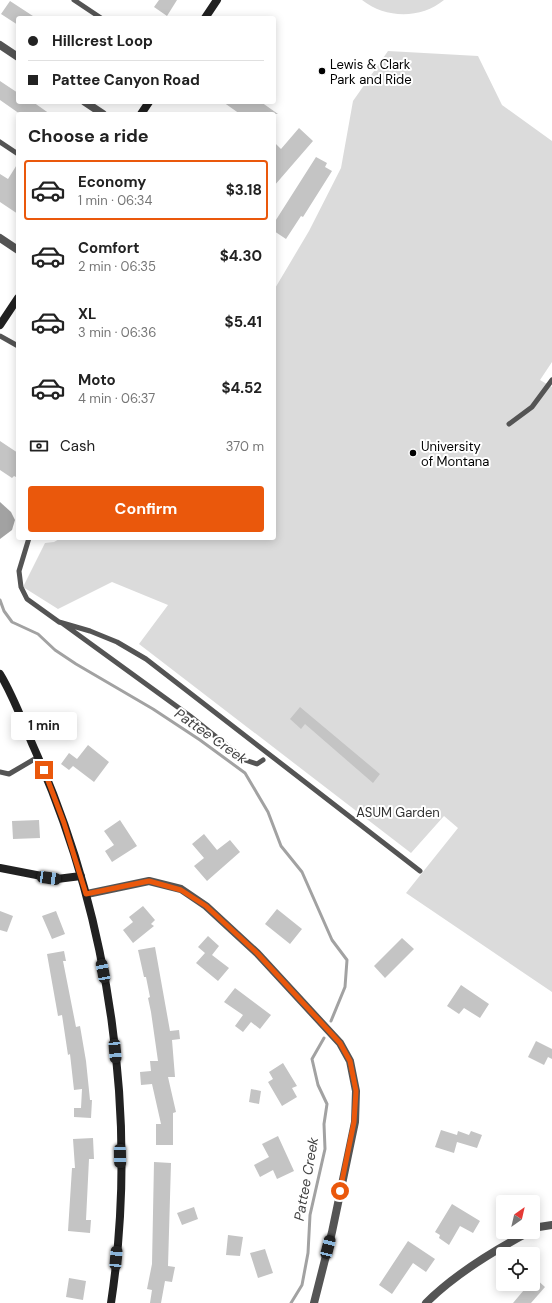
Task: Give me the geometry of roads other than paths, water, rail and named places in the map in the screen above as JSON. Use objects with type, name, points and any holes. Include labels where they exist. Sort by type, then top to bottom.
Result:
[{"type":"street","points":[[205,16],[217,0]]},
{"type":"street","points":[[0,45],[16,56]]},
{"type":"street","points":[[88,104],[100,112]]},
{"type":"street","points":[[0,238],[16,249]]},
{"type":"street","points":[[0,325],[16,301]]},
{"type":"street","points":[[0,674],[38,757],[64,823],[86,894],[106,984],[114,1035],[120,1126],[120,1205],[111,1303]]},
{"type":"street","points":[[0,868],[57,879],[81,876]]},
{"type":"street","points":[[86,894],[149,881],[181,890],[206,906],[257,953],[340,1043],[350,1061],[356,1091],[354,1122],[332,1232],[314,1303]]},
{"type":"street","points":[[540,1227],[552,1226]]},
{"type":"street","points":[[426,1303],[440,1289],[518,1239]]},
{"type":"lane","points":[[74,0],[98,16]]},
{"type":"lane","points":[[0,142],[16,153]]},
{"type":"lane","points":[[0,336],[16,345]]},
{"type":"lane","points":[[509,424],[532,407],[552,380]]},
{"type":"lane","points":[[28,540],[19,571],[21,587],[27,599],[190,716],[245,760],[257,764],[263,760]]},
{"type":"lane","points":[[59,622],[90,631],[117,642],[146,659],[420,871]]},
{"type":"lane","points":[[0,772],[9,774],[38,757]]},
{"type":"waterway","name":"Pattee Creek","points":[[0,600],[4,611],[12,622],[38,634],[55,650],[153,709],[200,740],[245,773],[268,812],[281,846],[302,872],[332,940],[347,960],[345,987],[331,1021]]},
{"type":"waterway","name":"Pattee Creek","points":[[291,1303],[302,1285],[308,1253],[310,1215],[325,1149],[324,1124],[327,1104],[318,1085],[312,1059],[324,1038]]},
{"type":"place","name":"Lewis & Clark Park and Ride","points":[[322,71]]},
{"type":"place","name":"University of Montana","points":[[413,453]]},
{"type":"park label","name":"ASUM Garden","points":[[398,812]]}]
